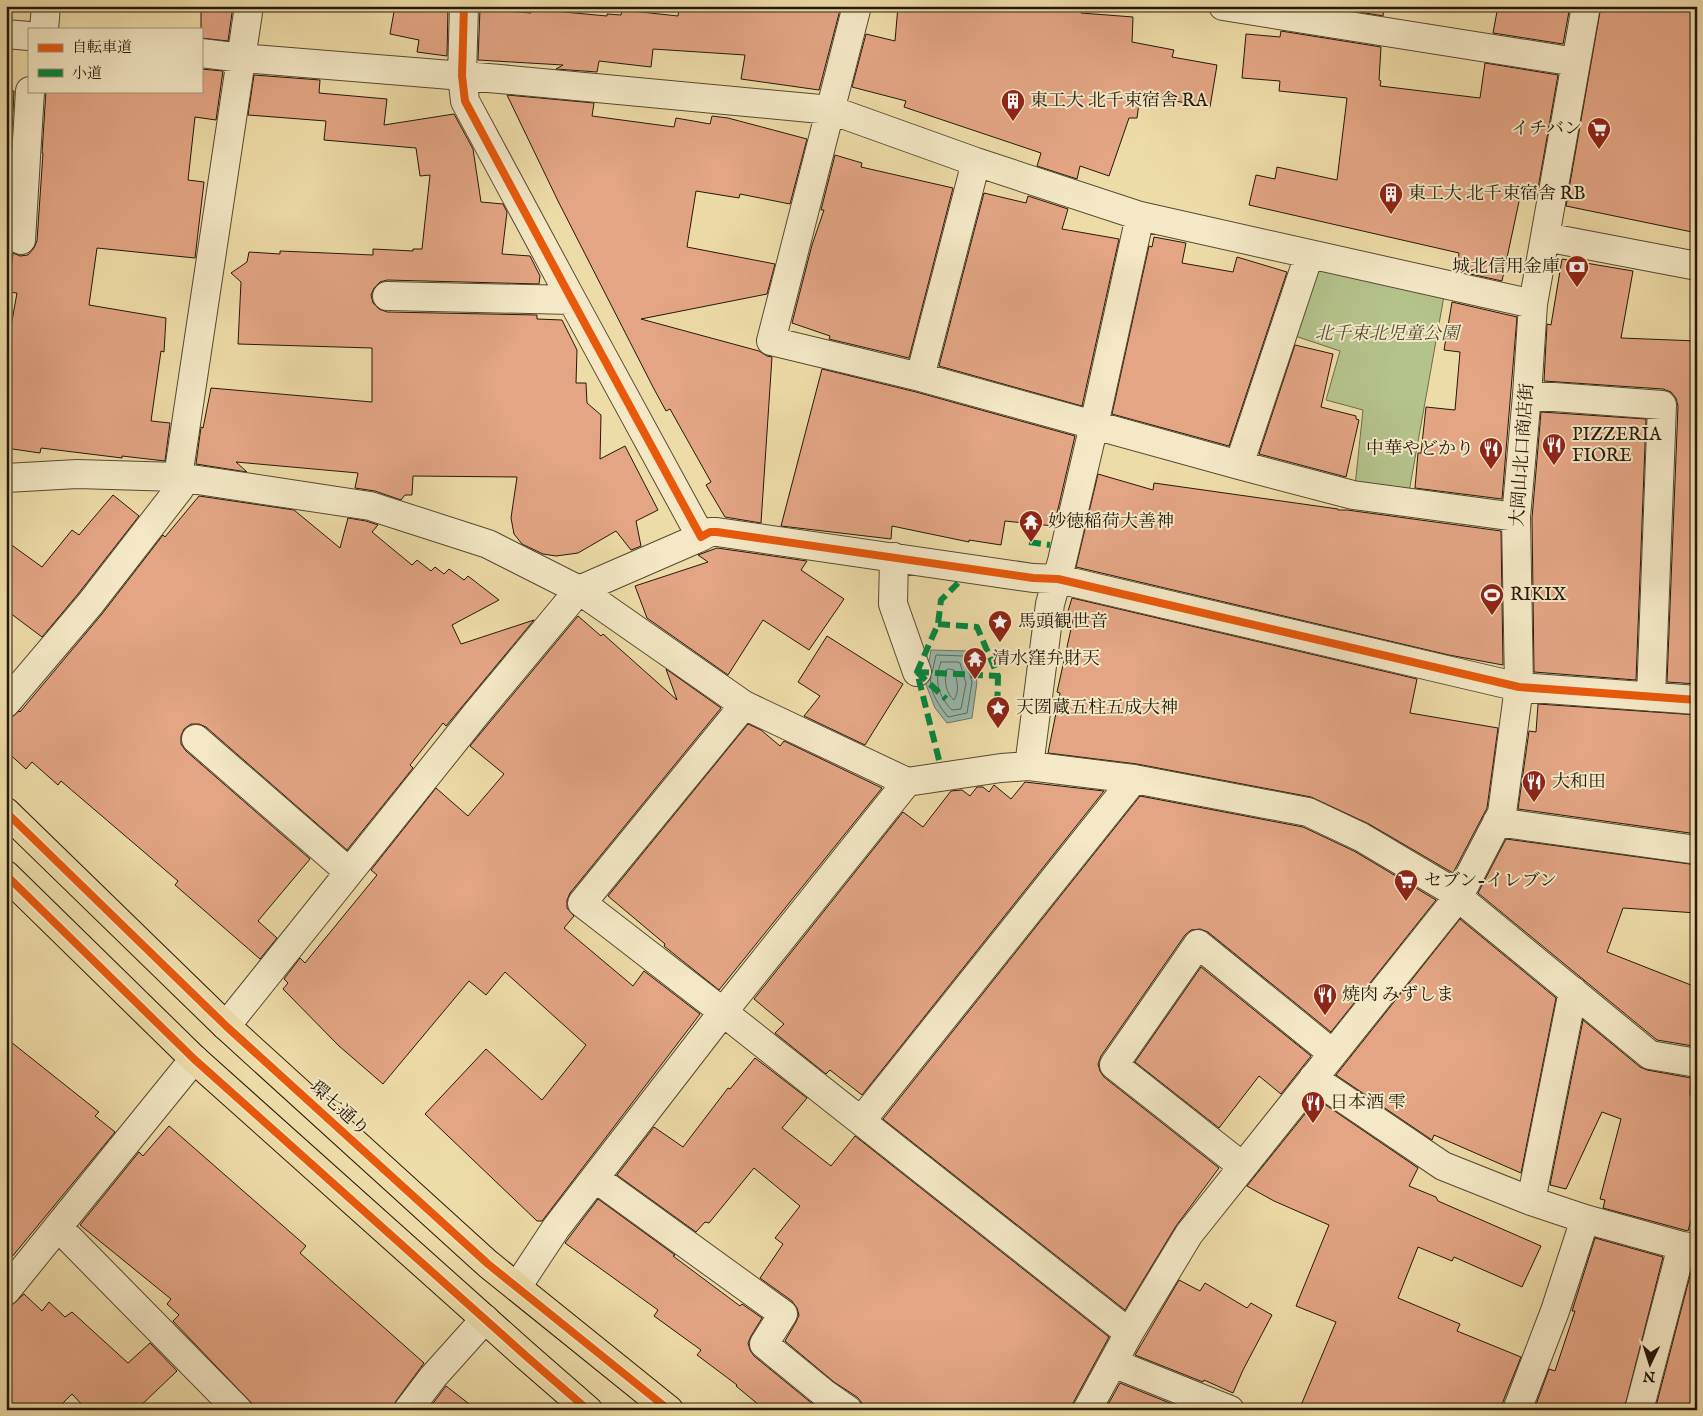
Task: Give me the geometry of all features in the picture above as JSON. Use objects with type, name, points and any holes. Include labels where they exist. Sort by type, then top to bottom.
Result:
[{"type":"main road","name":"環七通り","points":[[6,812],[226,1026],[488,1264],[668,1410]]},
{"type":"main road","points":[[6,875],[194,1059],[588,1410]]},
{"type":"street","points":[[44,28],[46,6]]},
{"type":"street","points":[[6,703],[90,604],[180,488],[178,477],[249,6]]},
{"type":"street","points":[[464,6],[462,76],[465,101],[701,536]]},
{"type":"street","points":[[857,6],[771,342],[920,377],[1239,466],[1353,495],[1516,517]]},
{"type":"street","points":[[1223,6],[1576,62]]},
{"type":"street","name":"大岡山北口商店街","points":[[1087,1410],[1129,1333],[1189,1234],[1460,896],[1502,813],[1519,687],[1516,517],[1533,304],[1586,6]]},
{"type":"street","points":[[6,34],[28,36]]},
{"type":"street","points":[[202,53],[830,110],[976,162],[1140,216],[1533,304]]},
{"type":"street","points":[[21,240],[30,92]]},
{"type":"street","points":[[920,377],[976,162]]},
{"type":"street","points":[[1029,766],[1050,604],[1058,579],[1094,425],[1140,216]]},
{"type":"street","points":[[1545,237],[1697,266]]},
{"type":"street","points":[[1239,466],[1309,255]]},
{"type":"street","points":[[387,296],[572,300]]},
{"type":"street","points":[[1527,395],[1662,405],[1651,697]]},
{"type":"street","points":[[6,478],[77,474],[178,477],[370,506],[488,544],[579,590],[744,705],[907,782],[1001,768],[1029,766],[1134,779],[1308,812],[1361,837],[1460,896],[1650,1056],[1697,1063]]},
{"type":"street","points":[[226,1026],[476,714],[579,590],[710,532],[1033,578],[1058,579],[1519,687],[1697,700]]},
{"type":"street","points":[[894,557],[893,604],[917,672]]},
{"type":"street","points":[[744,705],[582,903],[861,1120],[1129,1333]]},
{"type":"street","points":[[196,739],[349,872]]},
{"type":"street","points":[[861,1120],[1134,779]]},
{"type":"street","points":[[516,1287],[556,1228],[723,1012],[907,782]]},
{"type":"street","points":[[1497,822],[1697,850]]},
{"type":"street","points":[[1242,1166],[1114,1065],[1198,944],[1332,1054]]},
{"type":"street","points":[[1531,1201],[1573,991]]},
{"type":"street","points":[[6,1291],[194,1059]]},
{"type":"street","points":[[1313,1078],[1442,1166],[1531,1201],[1689,1247],[1640,1410]]},
{"type":"street","points":[[595,1178],[783,1314],[764,1344],[825,1394],[848,1410]]},
{"type":"street","points":[[1517,1410],[1555,1311],[1585,1218]]},
{"type":"street","points":[[58,1227],[238,1410]]},
{"type":"street","points":[[408,1410],[433,1377],[486,1319]]},
{"type":"street","points":[[1112,1363],[1230,1410]]},
{"type":"green space","name":"北千束北児童公園","points":[[1318,268],[1444,296],[1409,492],[1355,486],[1363,410],[1326,400],[1340,351],[1295,336]]},
{"type":"water","points":[[931,650],[967,651],[977,682],[972,718],[947,723],[935,708],[925,682]]},
{"type":"building","points":[[201,6],[233,6],[228,41],[202,38]]},
{"type":"building","points":[[395,6],[448,6],[447,56],[417,52],[419,40],[390,34]]},
{"type":"building","points":[[700,6],[841,6],[819,90],[741,79],[745,55],[653,49],[651,67],[599,61],[597,72],[556,69],[563,65],[478,60],[480,9],[531,13],[531,9],[607,16],[607,14],[621,15],[622,10],[678,16],[679,9],[700,10]]},
{"type":"building","points":[[898,6],[1038,6],[1081,10],[1081,13],[1133,17],[1132,42],[1174,50],[1172,57],[1217,65],[1210,107],[1140,95],[1137,118],[1129,118],[1109,176],[1080,166],[1077,179],[1037,166],[1041,153],[904,107],[906,101],[852,87],[866,34],[895,41]]},
{"type":"building","points":[[1324,6],[1384,6],[1383,16]]},
{"type":"building","points":[[1498,6],[1570,6],[1563,44],[1493,33]]},
{"type":"building","points":[[1601,6],[1697,6],[1697,233],[1566,206]]},
{"type":"building","points":[[1281,31],[1381,47],[1380,86],[1480,98],[1485,63],[1558,75],[1536,200],[1520,197],[1502,281],[1457,271],[1459,253],[1249,205],[1256,175],[1275,179],[1277,167],[1337,180],[1347,98],[1279,91],[1280,81],[1242,78],[1246,34],[1280,37]]},
{"type":"building","points":[[202,69],[223,71],[216,120],[195,117],[188,180],[204,182],[195,258],[97,248],[89,305],[166,318],[164,352],[161,351],[151,421],[170,423],[165,461],[41,448],[40,453],[6,448],[6,354],[17,293],[8,292],[13,253],[20,256],[28,255],[37,241],[46,92],[202,92]]},
{"type":"building","points":[[254,75],[320,80],[319,93],[387,99],[384,125],[454,114],[473,149],[481,202],[503,204],[507,212],[502,254],[530,256],[540,276],[539,284],[387,280],[380,282],[374,288],[371,295],[373,303],[379,309],[387,312],[537,315],[537,319],[562,320],[577,350],[576,383],[586,383],[587,403],[601,415],[600,459],[625,446],[658,510],[636,521],[641,546],[631,550],[616,531],[578,553],[556,556],[543,554],[522,544],[514,534],[511,518],[517,477],[413,476],[412,495],[405,495],[401,500],[375,491],[355,488],[358,473],[236,462],[247,472],[196,464],[201,427],[203,428],[211,388],[372,402],[372,348],[238,344],[241,282],[231,273],[247,262],[249,252],[280,254],[280,251],[373,255],[373,249],[413,251],[413,249],[422,249],[430,175],[420,176],[416,148],[324,140],[326,121],[248,115]]},
{"type":"building","points":[[6,91],[14,91],[11,153],[6,153]]},
{"type":"building","points":[[507,95],[594,103],[592,116],[674,127],[676,118],[710,124],[712,116],[728,118],[807,139],[790,204],[740,194],[739,198],[696,191],[687,247],[775,264],[767,294],[641,319],[759,351],[772,357],[761,523],[725,517],[706,485],[711,482],[670,409],[666,411],[654,389],[558,201]]},
{"type":"building","points":[[835,155],[862,163],[861,167],[953,188],[909,358],[829,339],[830,336],[792,323],[812,245],[824,210],[821,210]]},
{"type":"building","points":[[984,193],[1026,203],[1028,196],[1068,209],[1062,229],[1119,239],[1082,406],[939,366]]},
{"type":"building","points":[[1154,237],[1186,243],[1182,263],[1233,272],[1237,257],[1287,272],[1229,446],[1112,414],[1149,246],[1152,247]]},
{"type":"building","points":[[1562,259],[1633,271],[1621,338],[1697,341],[1697,684],[1667,682],[1678,406],[1676,398],[1671,392],[1663,389],[1544,381],[1547,324],[1551,325]]},
{"type":"building","points":[[1452,302],[1517,317],[1502,499],[1415,488],[1418,453],[1421,453],[1426,407],[1455,410],[1460,352],[1444,350]]},
{"type":"building","points":[[1295,345],[1333,354],[1321,407],[1356,416],[1356,419],[1359,420],[1346,477],[1259,454]]},
{"type":"building","points":[[822,369],[916,392],[1075,436],[1054,526],[1005,521],[1001,545],[969,540],[969,542],[892,526],[891,539],[781,526]]},
{"type":"building","points":[[1541,412],[1646,419],[1636,680],[1534,672],[1532,518]]},
{"type":"building","points":[[1098,474],[1153,490],[1154,483],[1338,510],[1501,531],[1503,665],[1449,655],[1076,567]]},
{"type":"building","points":[[113,495],[139,516],[42,637],[6,610],[6,541],[42,567],[72,530],[79,535]]},
{"type":"building","points":[[199,496],[294,510],[340,548],[348,518],[378,525],[372,532],[412,565],[417,560],[431,571],[435,567],[444,574],[449,569],[464,580],[468,576],[499,600],[452,625],[461,644],[534,620],[446,726],[443,723],[410,765],[413,768],[347,850],[206,727],[199,724],[191,724],[184,729],[181,736],[181,744],[186,751],[310,859],[258,921],[277,938],[260,959],[175,885],[178,881],[61,781],[58,785],[32,762],[26,769],[6,751],[6,718],[20,712],[102,614],[163,535],[165,537]]},
{"type":"building","points":[[717,548],[807,561],[801,570],[844,599],[809,650],[763,620],[728,675],[647,618],[635,586],[708,562],[698,555]]},
{"type":"building","points":[[1072,598],[1417,679],[1410,713],[1498,728],[1487,808],[1453,873],[1369,824],[1311,797],[1137,764],[1048,753],[1060,693],[1057,692],[1073,620],[1066,618]]},
{"type":"building","points":[[578,616],[601,636],[603,634],[677,700],[666,669],[721,708],[570,893],[567,900],[567,908],[574,916],[564,928],[633,986],[644,971],[700,1014],[542,1221],[537,1221],[425,1114],[486,1049],[542,1100],[586,1045],[505,972],[486,995],[469,981],[383,1084],[339,1046],[283,989],[288,983],[284,979],[300,958],[305,963],[377,875],[371,870],[436,788],[468,816],[504,774],[470,746]]},
{"type":"building","points":[[827,636],[903,684],[865,745],[804,716],[820,696],[798,682]]},
{"type":"building","points":[[1538,704],[1697,715],[1697,834],[1518,809],[1529,731],[1536,732]]},
{"type":"building","points":[[748,724],[761,730],[780,746],[784,741],[882,788],[719,990],[664,946],[665,944],[608,896]]},
{"type":"building","points":[[1025,782],[1104,791],[862,1095],[830,1070],[826,1074],[775,1033],[784,1024],[754,999],[903,812],[923,827],[951,791],[962,790],[970,796],[977,787],[983,787],[989,792],[994,785],[1011,799]]},
{"type":"building","points":[[1140,796],[1303,827],[1354,851],[1436,900],[1331,1032],[1208,932],[1200,929],[1191,930],[1185,935],[1101,1056],[1098,1064],[1104,1077],[1219,1168],[1176,1226],[1125,1310],[883,1119]]},
{"type":"building","points":[[1506,839],[1697,865],[1697,913],[1623,908],[1607,952],[1696,987],[1693,1046],[1657,1040],[1478,893]]},
{"type":"building","points":[[1460,919],[1556,998],[1521,1173],[1434,1135],[1432,1140],[1336,1075]]},
{"type":"building","points":[[1201,967],[1311,1056],[1281,1094],[1259,1076],[1219,1128],[1135,1062]]},
{"type":"building","points":[[1583,1020],[1640,1067],[1691,1078],[1690,1095],[1697,1095],[1695,1163],[1697,1163],[1697,1198],[1688,1231],[1603,1208],[1605,1200],[1600,1199],[1621,1119],[1602,1112],[1566,1189],[1550,1185]]},
{"type":"building","points":[[6,1038],[99,1112],[95,1116],[115,1132],[6,1264]]},
{"type":"building","points":[[755,1058],[807,1098],[782,1128],[831,1166],[855,1136],[1109,1337],[1071,1410],[863,1410],[862,1403],[857,1397],[834,1382],[785,1341],[799,1315],[797,1308],[792,1301],[760,1278],[783,1244],[775,1238],[800,1206],[754,1168],[709,1223],[705,1222],[696,1232],[617,1175],[654,1127],[683,1147],[728,1088],[730,1089]]},
{"type":"building","points":[[1317,1099],[1418,1168],[1409,1186],[1436,1197],[1438,1201],[1541,1246],[1522,1287],[1454,1257],[1452,1261],[1418,1247],[1398,1298],[1460,1324],[1457,1331],[1521,1357],[1502,1404],[1502,1410],[1299,1410],[1336,1322],[1296,1306],[1329,1225],[1274,1201],[1247,1186]]},
{"type":"building","points":[[169,1126],[306,1246],[300,1253],[424,1363],[396,1401],[393,1410],[258,1410],[173,1321],[179,1315],[167,1304],[171,1299],[80,1225],[139,1152],[143,1156]]},
{"type":"building","points":[[598,1199],[675,1255],[673,1256],[740,1306],[742,1304],[762,1318],[748,1343],[750,1350],[754,1356],[820,1410],[765,1410],[737,1385],[697,1355],[701,1350],[654,1316],[658,1310],[565,1243]]},
{"type":"building","points":[[1595,1238],[1663,1257],[1624,1410],[1534,1410],[1549,1369],[1555,1371],[1575,1311],[1572,1311]]},
{"type":"building","points":[[1692,1268],[1697,1270],[1697,1410],[1655,1410]]},
{"type":"building","points":[[1179,1280],[1200,1291],[1205,1283],[1247,1308],[1251,1303],[1272,1315],[1233,1393],[1204,1380],[1203,1382],[1135,1355]]},
{"type":"building","points":[[24,1294],[42,1311],[49,1302],[65,1317],[72,1312],[128,1363],[150,1343],[177,1371],[136,1410],[87,1410],[72,1394],[56,1410],[6,1410],[6,1306],[12,1305]]},
{"type":"building","points":[[1120,1383],[1187,1410],[1105,1410]]},
{"type":"building","points":[[446,1386],[477,1410],[428,1410]]},
{"type":"marked path","points":[[1029,542],[1050,545]]},
{"type":"marked path","points":[[939,760],[917,672],[938,624],[941,600],[958,583]]},
{"type":"marked path","points":[[938,624],[977,627],[998,676],[997,716]]},
{"type":"marked path","points":[[917,672],[998,676]]},
{"type":"marked path","points":[[917,672],[946,699]]},
{"type":"cycle path","points":[[464,6],[462,76],[465,101],[701,537],[710,532],[717,532],[1033,578],[1058,579],[1519,687],[1697,700]]},
{"type":"cycle path","points":[[6,812],[226,1026],[488,1264],[669,1410]]},
{"type":"cycle path","points":[[6,875],[194,1059],[588,1410]]},
{"type":"place","name":"東工大 北千束宿舎 RA","points":[[1013,122]]},
{"type":"place","name":"イチバン","points":[[1599,150]]},
{"type":"place","name":"東工大 北千束宿舎 RB","points":[[1391,215]]},
{"type":"place","name":"城北信用金庫","points":[[1577,288]]},
{"type":"place","name":"PIZZERIA FIORE","points":[[1554,466]]},
{"type":"place","name":"中華やどかり","points":[[1491,470]]},
{"type":"place","name":"妙徳稲荷大善神","points":[[1031,543]]},
{"type":"place","name":"RIKIX","points":[[1492,616]]},
{"type":"place","name":"馬頭観世音","points":[[1000,643]]},
{"type":"place","name":"清水窪弁財天","points":[[975,680]]},
{"type":"place","name":"天圀蔵五柱五成大神","points":[[998,729]]},
{"type":"place","name":"大和田","points":[[1534,803]]},
{"type":"place","name":"セブン-イレブン","points":[[1406,902]]},
{"type":"place","name":"焼肉 みずしま","points":[[1325,1016]]},
{"type":"place","name":"日本酒 雫","points":[[1313,1124]]}]
